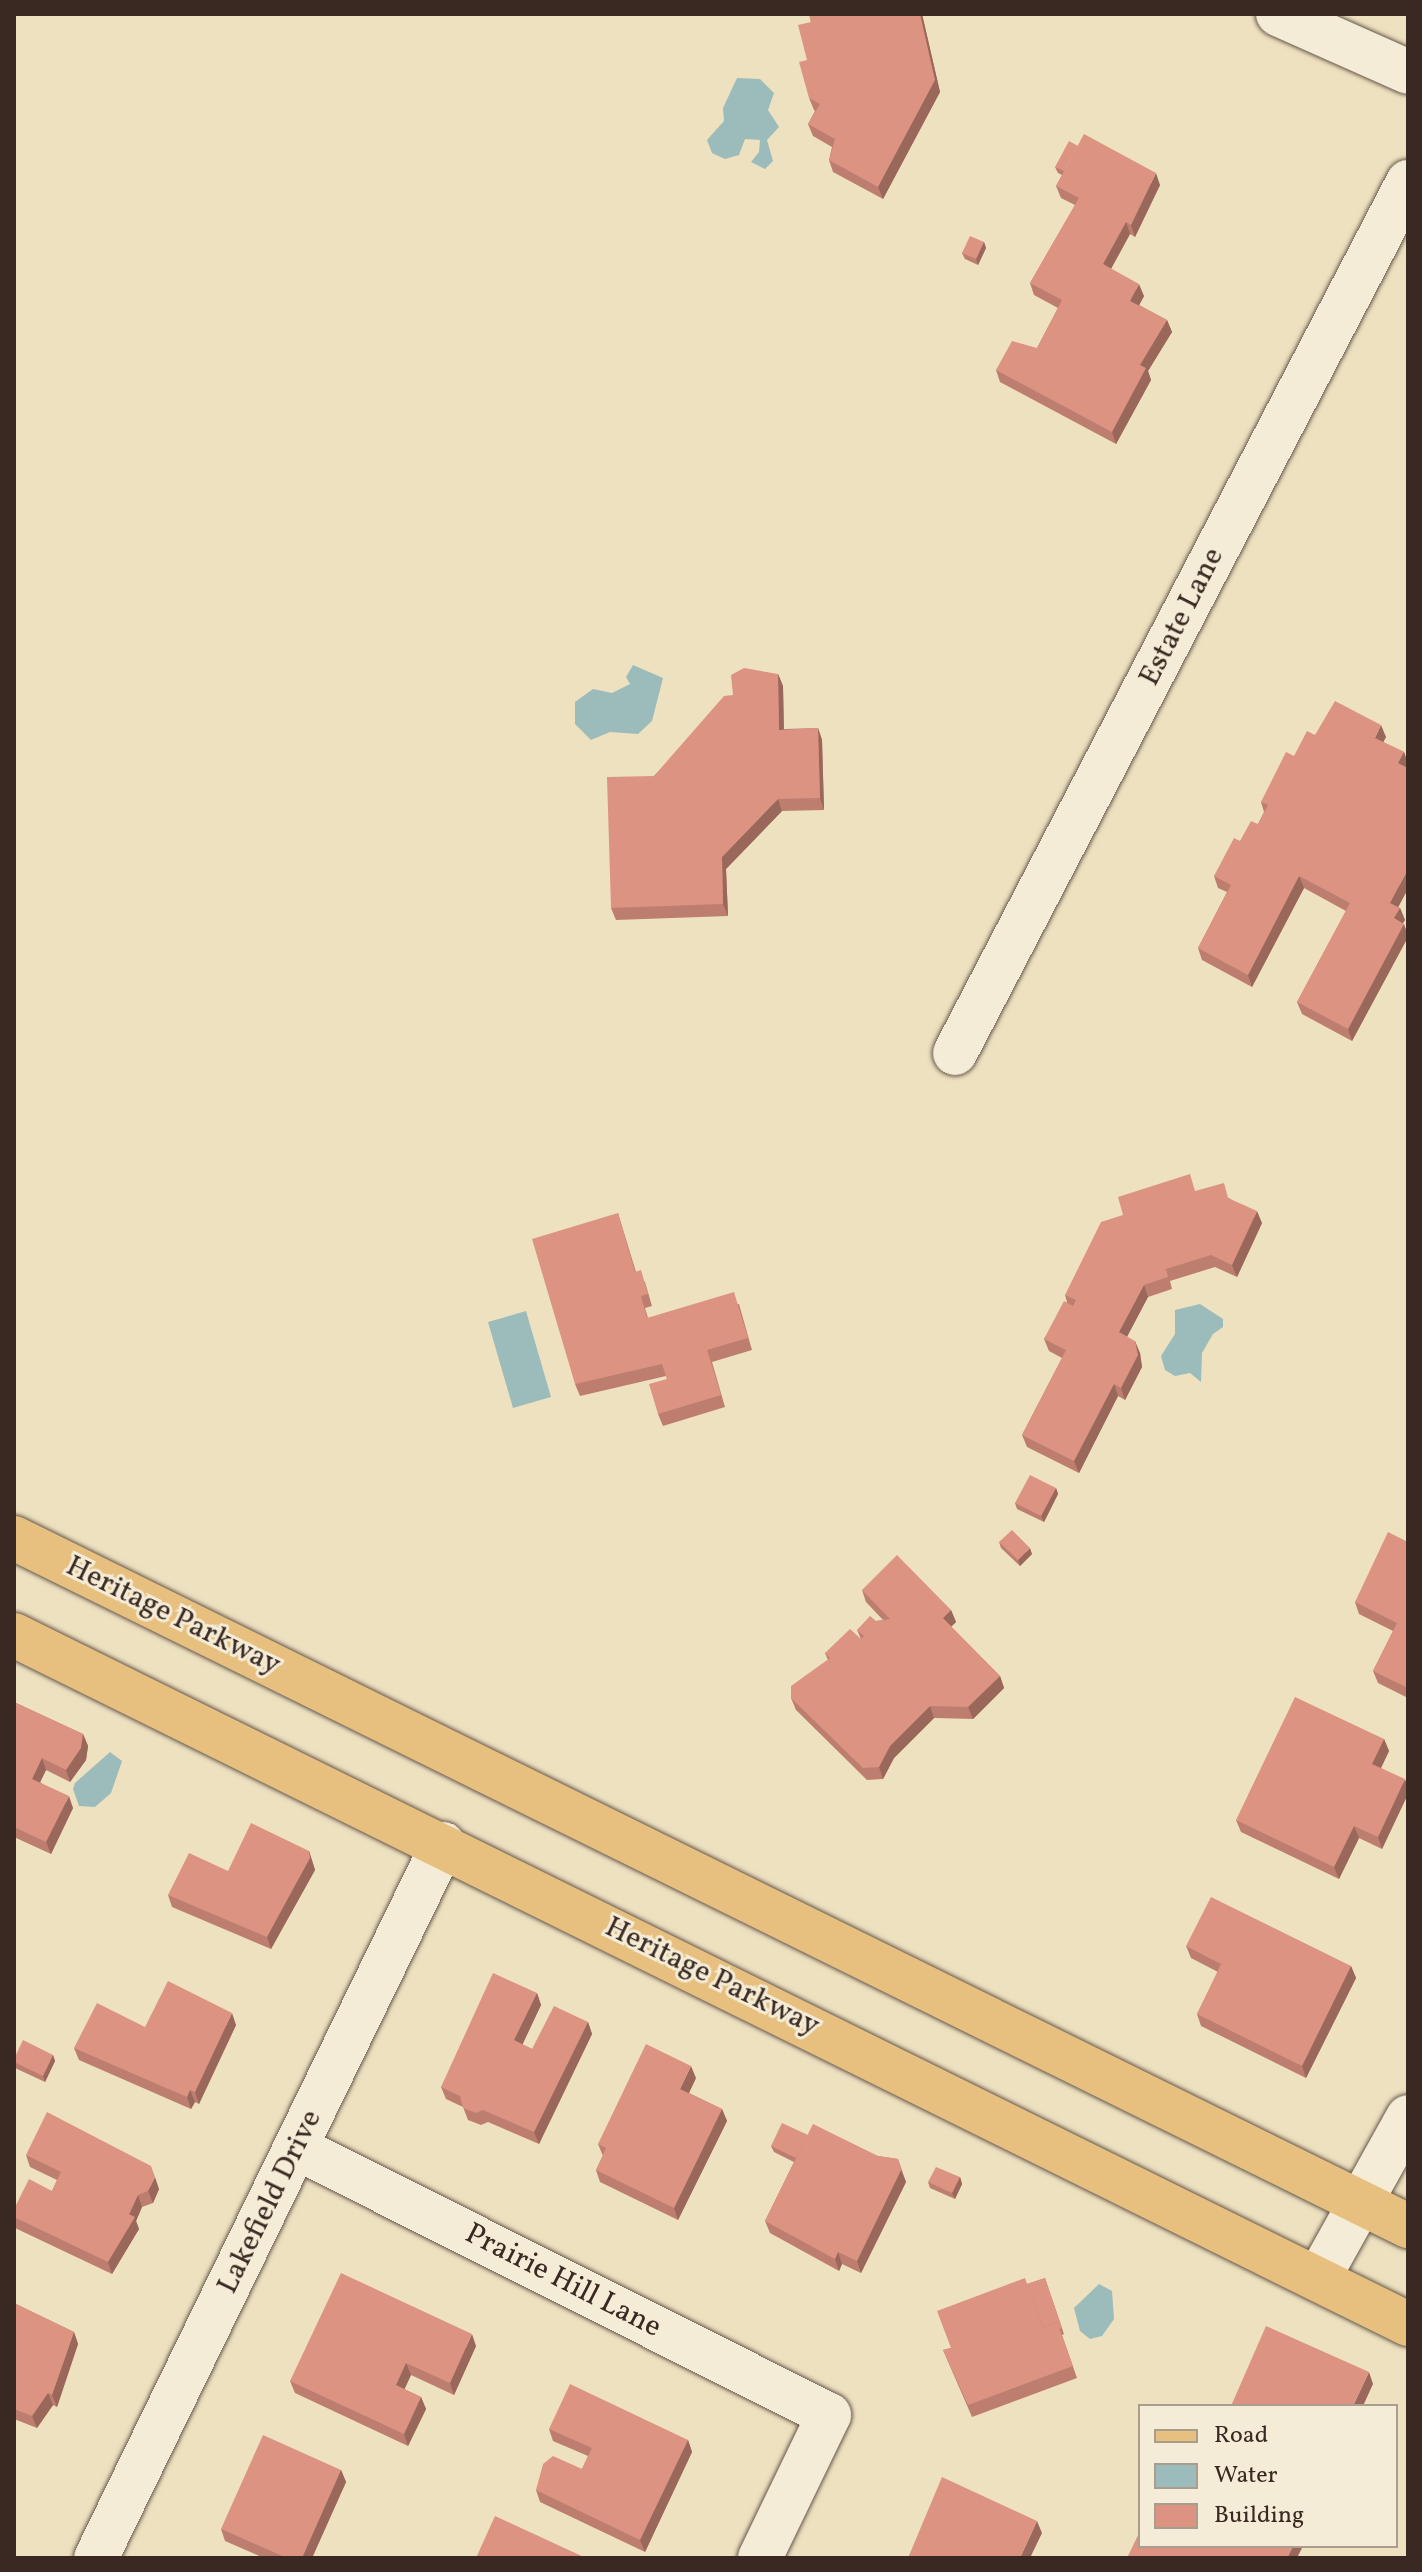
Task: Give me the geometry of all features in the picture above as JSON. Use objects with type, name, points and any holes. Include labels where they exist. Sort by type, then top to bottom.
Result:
[{"type":"main road","name":"Heritage Parkway","points":[[14,1538],[1408,2226]]},
{"type":"main road","name":"Heritage Parkway","points":[[14,1635],[443,1844],[1319,2277],[1408,2324]]},
{"type":"street","points":[[1278,14],[1408,72]]},
{"type":"street","name":"Estate Lane","points":[[955,1053],[1408,182]]},
{"type":"street","name":"Lakefield Drive","points":[[96,2558],[443,1844]]},
{"type":"street","points":[[1319,2277],[1408,2117]]},
{"type":"street","name":"Prairie Hill Lane","points":[[297,2148],[829,2415],[760,2558]]},
{"type":"water","points":[[737,78],[760,79],[774,93],[768,110],[779,127],[767,140],[773,161],[765,169],[751,162],[759,152],[760,140],[745,139],[739,155],[725,159],[712,153],[707,140],[724,121],[723,108]]},
{"type":"water","points":[[633,665],[663,678],[652,721],[638,734],[610,732],[591,740],[575,724],[575,702],[593,689],[612,693],[630,684],[626,677]]},
{"type":"water","points":[[1200,1304],[1223,1319],[1223,1327],[1213,1334],[1202,1353],[1201,1382],[1190,1373],[1175,1376],[1165,1370],[1161,1356],[1175,1334],[1175,1310]]},
{"type":"water","points":[[526,1311],[551,1397],[513,1408],[488,1322]]},
{"type":"water","points":[[110,1752],[122,1761],[111,1793],[95,1807],[79,1806],[73,1789],[75,1783]]},
{"type":"water","points":[[1099,2284],[1112,2291],[1114,2319],[1102,2336],[1090,2339],[1080,2331],[1074,2308]]},
{"type":"building","points":[[809,14],[920,14],[935,80],[878,187],[829,160],[835,139],[808,124],[820,104],[809,98],[799,62],[807,60],[798,25],[811,22]]},
{"type":"building","points":[[1084,134],[1156,173],[1131,225],[1126,222],[1103,264],[1139,284],[1130,301],[1167,320],[1140,365],[1146,368],[1112,432],[996,370],[1012,341],[1037,348],[1062,300],[1030,283],[1079,198],[1056,186]]},
{"type":"building","points":[[1069,141],[1078,146],[1064,171],[1055,167]]},
{"type":"building","points":[[970,236],[984,242],[976,259],[962,253]]},
{"type":"building","points":[[744,668],[778,674],[779,730],[818,728],[820,798],[778,799],[722,857],[723,904],[611,908],[607,777],[654,776],[724,696],[733,695],[731,675]]},
{"type":"building","points":[[1335,701],[1381,725],[1375,738],[1404,752],[1398,763],[1408,768],[1408,869],[1390,903],[1400,908],[1394,918],[1404,924],[1348,1029],[1297,1002],[1350,903],[1299,876],[1248,975],[1198,948],[1231,885],[1214,876],[1234,838],[1240,841],[1251,821],[1258,824],[1268,805],[1261,802],[1286,752],[1294,756],[1307,731],[1315,735]]},
{"type":"building","points":[[1190,1174],[1195,1191],[1224,1183],[1228,1198],[1257,1211],[1232,1265],[1211,1255],[1166,1269],[1168,1277],[1144,1285],[1119,1332],[1135,1341],[1138,1355],[1121,1388],[1114,1384],[1074,1461],[1022,1435],[1066,1350],[1044,1339],[1064,1301],[1073,1306],[1076,1300],[1065,1295],[1101,1222],[1123,1215],[1118,1197]]},
{"type":"building","points":[[618,1213],[635,1272],[641,1270],[648,1294],[641,1296],[647,1318],[734,1292],[748,1338],[707,1350],[721,1395],[658,1414],[649,1384],[667,1379],[662,1364],[575,1384],[532,1239]]},
{"type":"building","points":[[1030,1475],[1056,1488],[1041,1516],[1015,1503]]},
{"type":"building","points":[[1012,1530],[1030,1548],[1018,1560],[999,1542]]},
{"type":"building","points":[[1388,1532],[1408,1542],[1408,1688],[1373,1671],[1397,1623],[1355,1602]]},
{"type":"building","points":[[897,1555],[951,1610],[943,1618],[1000,1676],[968,1707],[930,1706],[890,1746],[879,1767],[863,1768],[791,1698],[791,1686],[830,1658],[825,1653],[850,1629],[861,1639],[864,1636],[857,1630],[870,1616],[876,1621],[890,1619],[862,1590]]},
{"type":"building","points":[[1295,1697],[1384,1739],[1372,1764],[1405,1779],[1378,1837],[1354,1826],[1334,1867],[1236,1820]]},
{"type":"building","points":[[14,1702],[83,1734],[81,1748],[66,1770],[42,1758],[32,1779],[69,1796],[46,1842],[14,1827]]},
{"type":"building","points":[[251,1823],[309,1851],[310,1858],[267,1937],[168,1895],[189,1853],[228,1871]]},
{"type":"building","points":[[1211,1897],[1351,1966],[1302,2066],[1197,2014],[1221,1964],[1186,1946]]},
{"type":"building","points":[[493,1973],[537,1993],[514,2040],[532,2049],[554,2006],[588,2022],[534,2132],[483,2110],[476,2113],[463,2108],[460,2096],[441,2087]]},
{"type":"building","points":[[168,1981],[232,2013],[195,2092],[190,2090],[187,2097],[74,2048],[97,2003],[145,2027]]},
{"type":"building","points":[[23,2040],[53,2055],[43,2076],[14,2062]]},
{"type":"building","points":[[646,2044],[691,2066],[680,2089],[722,2109],[674,2208],[596,2170],[606,2148],[598,2144]]},
{"type":"building","points":[[47,2112],[151,2166],[155,2177],[148,2191],[138,2195],[129,2214],[135,2217],[108,2262],[14,2217],[14,2209],[29,2179],[52,2191],[61,2172],[26,2155]]},
{"type":"building","points":[[782,2123],[808,2135],[796,2158],[771,2146]]},
{"type":"building","points":[[813,2124],[878,2156],[898,2159],[901,2170],[857,2261],[838,2252],[835,2259],[765,2221]]},
{"type":"building","points":[[936,2167],[960,2177],[952,2193],[928,2182]]},
{"type":"building","points":[[341,2273],[472,2334],[450,2383],[406,2363],[396,2385],[421,2397],[404,2434],[290,2381]]},
{"type":"building","points":[[1025,2278],[1043,2328],[1057,2322],[1073,2366],[968,2405],[943,2350],[951,2348],[937,2311]]},
{"type":"building","points":[[1045,2278],[1062,2328],[1059,2329],[1057,2322],[1043,2328],[1027,2284]]},
{"type":"building","points":[[14,2303],[74,2332],[52,2395],[48,2393],[32,2416],[14,2409]]},
{"type":"building","points":[[1266,2326],[1369,2372],[1354,2404],[1232,2404]]},
{"type":"building","points":[[570,2384],[688,2440],[640,2540],[536,2490],[543,2464],[553,2456],[582,2469],[592,2448],[549,2429]]},
{"type":"building","points":[[263,2435],[341,2470],[302,2558],[287,2558],[221,2529]]},
{"type":"building","points":[[942,2477],[1037,2521],[1020,2558],[908,2558]]},
{"type":"building","points":[[495,2516],[586,2558],[476,2558]]},
{"type":"building","points":[[1138,2535],[1138,2548],[1292,2548],[1287,2558],[1127,2558]]}]
